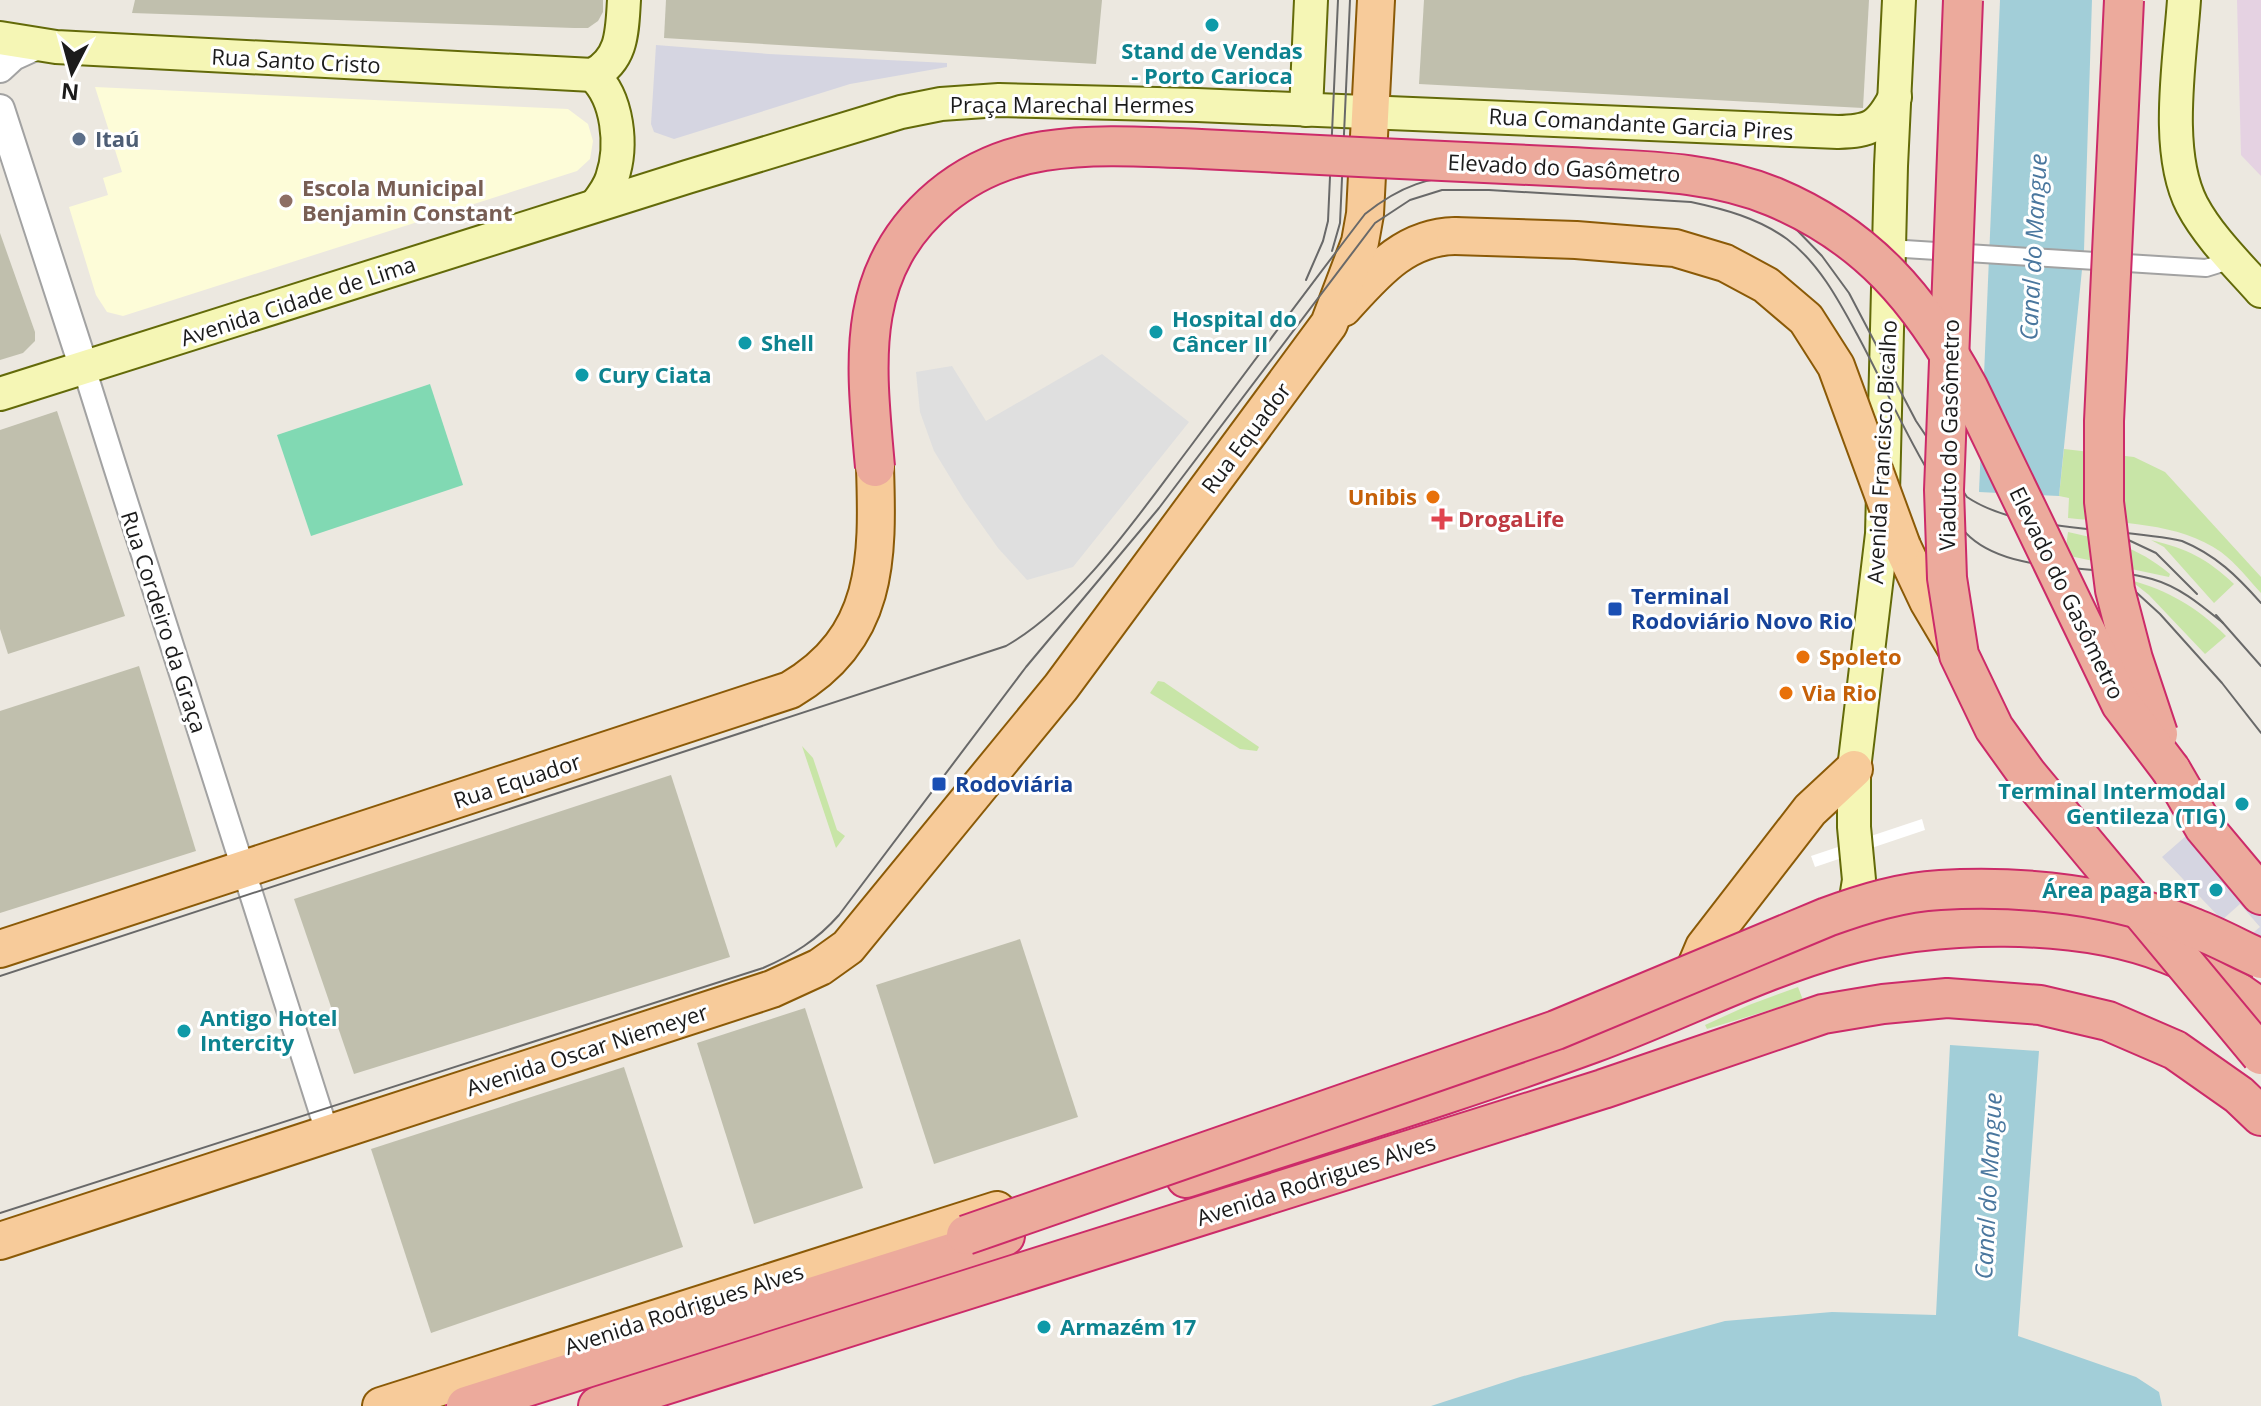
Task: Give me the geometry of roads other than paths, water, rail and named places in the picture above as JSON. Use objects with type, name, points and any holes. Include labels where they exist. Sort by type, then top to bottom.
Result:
[{"type":"highway","name":"Viaduto do Gasômetro","points":[[1963,0],[1944,490],[1947,578],[1959,655],[1994,728],[2027,774],[2261,1055]]},
{"type":"highway","name":"Elevado do Gasômetro","points":[[2124,0],[2105,405],[2104,502],[2119,604],[2133,659],[2171,770]]},
{"type":"highway","name":"Elevado do Gasômetro","points":[[875,467],[869,387],[869,331],[887,268],[911,228],[932,205],[963,181],[997,163],[1069,148],[1163,148],[1643,171],[1727,181],[1787,203],[1841,234],[1890,274],[1924,313],[1968,387],[2121,704],[2171,770],[2204,827],[2261,895]]},
{"type":"highway","points":[[783,1308],[966,1235],[1556,1030],[1865,903],[1940,890],[2039,891],[2129,907],[2192,927],[2261,959]]},
{"type":"highway","name":"Avenida Rodrigues Alves","points":[[466,1406],[783,1308],[1476,1084],[1594,1043],[1840,947],[1901,934],[1977,926],[2087,934],[2166,953],[2203,970],[2261,1009]]},
{"type":"highway","name":"Avenida Rodrigues Alves","points":[[598,1406],[1603,1089],[1806,1018],[1883,1004],[1947,998],[2040,1005],[2108,1021],[2175,1050],[2239,1095],[2261,1116]]},
{"type":"main road","points":[[596,205],[611,181],[616,144],[609,97],[593,75],[615,57],[622,31],[624,0]]},
{"type":"main road","points":[[1306,110],[1311,0]]},
{"type":"main road","name":"Rua Equador","points":[[1061,687],[1329,324],[1360,242],[1366,202],[1376,0]]},
{"type":"main road","name":"Avenida Francisco Bicalho","points":[[1840,947],[1853,917],[1859,880],[1854,827],[1854,769],[1882,534],[1899,0]]},
{"type":"main road","points":[[2184,0],[2176,146],[2184,185],[2203,224],[2261,291]]},
{"type":"main road","name":"Rua Santo Cristo","points":[[0,38],[35,46],[593,75]]},
{"type":"main road","name":"Rua Comandante Garcia Pires","points":[[1371,113],[1808,132],[1857,131],[1870,129],[1878,123],[1895,97]]},
{"type":"main road","name":"Praça Marechal Hermes","points":[[596,205],[875,119],[941,104],[1029,100],[1371,113]]},
{"type":"main road","name":"Avenida Cidade de Lima","points":[[0,394],[596,205]]},
{"type":"main road","points":[[1329,324],[1372,276],[1397,254],[1426,239],[1455,236],[1576,240],[1675,248],[1735,267],[1782,296],[1806,319],[1836,366],[1902,546],[1928,601],[1959,655]]},
{"type":"main road","name":"Rua Equador","points":[[0,949],[775,696],[804,682],[826,665],[842,646],[855,623],[870,583],[877,529],[875,467]]},
{"type":"main road","name":"Avenida Oscar Niemeyer","points":[[0,1241],[772,989],[820,967],[854,941],[1061,687]]},
{"type":"main road","points":[[1681,1002],[1704,947],[1810,810],[1854,769]]},
{"type":"main road","name":"Avenida Rodrigues Alves","points":[[381,1406],[1561,1033],[1647,1002],[1681,1002],[1766,974]]},
{"type":"street","points":[[0,68],[13,56],[35,46]]},
{"type":"street","name":"Rua Cordeiro da Graça","points":[[0,109],[328,1135]]},
{"type":"street","points":[[1889,248],[2206,268],[2232,260]]},
{"type":"water","name":"Canal do Mangue","points":[[2000,0],[2092,0],[2084,250],[2059,496],[1979,492]]},
{"type":"water","name":"Canal do Mangue","points":[[1950,1045],[2039,1051],[2018,1336],[2136,1377],[2159,1392],[2162,1406],[1431,1406],[1520,1377],[1725,1321],[1832,1312],[1936,1315]]},
{"type":"tram line","points":[[1306,280],[1328,221],[1338,0]]},
{"type":"tram line","points":[[1332,251],[1340,223],[1350,0]]},
{"type":"tram line","points":[[0,976],[1006,646],[1058,607],[1106,556],[1365,214],[1390,196],[1429,180],[1474,175],[1690,187],[1765,209],[1795,228],[1822,256],[1849,293],[1916,421],[1967,497],[1989,509],[2041,523],[2182,541],[2225,567],[2261,603]]},
{"type":"tram line","points":[[0,1213],[763,968],[804,946],[839,915],[1026,667],[1159,508],[1375,223],[1410,200],[1442,190],[1691,202],[1764,225],[1787,239],[1809,259],[1836,296],[1923,464],[1970,537],[2009,558],[2057,567],[2130,574],[2162,582],[2190,597],[2223,623]]},
{"type":"tram line","points":[[2122,537],[2156,553],[2197,594]]},
{"type":"tram line","points":[[2096,576],[2137,593],[2160,614],[2222,683],[2261,733]]},
{"type":"tram line","points":[[2216,615],[2261,666]]},
{"type":"place","name":"Stand de Vendas - Porto Carioca","points":[[1212,25]]},
{"type":"place","name":"Itaú","points":[[79,139]]},
{"type":"place","name":"Escola Municipal Benjamin Constant","points":[[286,201]]},
{"type":"place","name":"Hospital do Câncer II","points":[[1156,332]]},
{"type":"place","name":"Shell","points":[[745,343]]},
{"type":"place","name":"Cury Ciata","points":[[582,375]]},
{"type":"place","name":"Unibis","points":[[1433,497]]},
{"type":"place","name":"DrogaLife","points":[[1442,519]]},
{"type":"place","name":"Terminal Rodoviário Novo Rio","points":[[1615,609]]},
{"type":"place","name":"Spoleto","points":[[1803,657]]},
{"type":"place","name":"Via Rio","points":[[1786,693]]},
{"type":"place","name":"Rodoviária","points":[[939,784]]},
{"type":"place","name":"Terminal Intermodal Gentileza (TIG)","points":[[2242,804]]},
{"type":"place","name":"Área paga BRT","points":[[2216,890]]},
{"type":"place","name":"Antigo Hotel Intercity","points":[[184,1031]]},
{"type":"place","name":"Armazém 17","points":[[1044,1327]]}]
